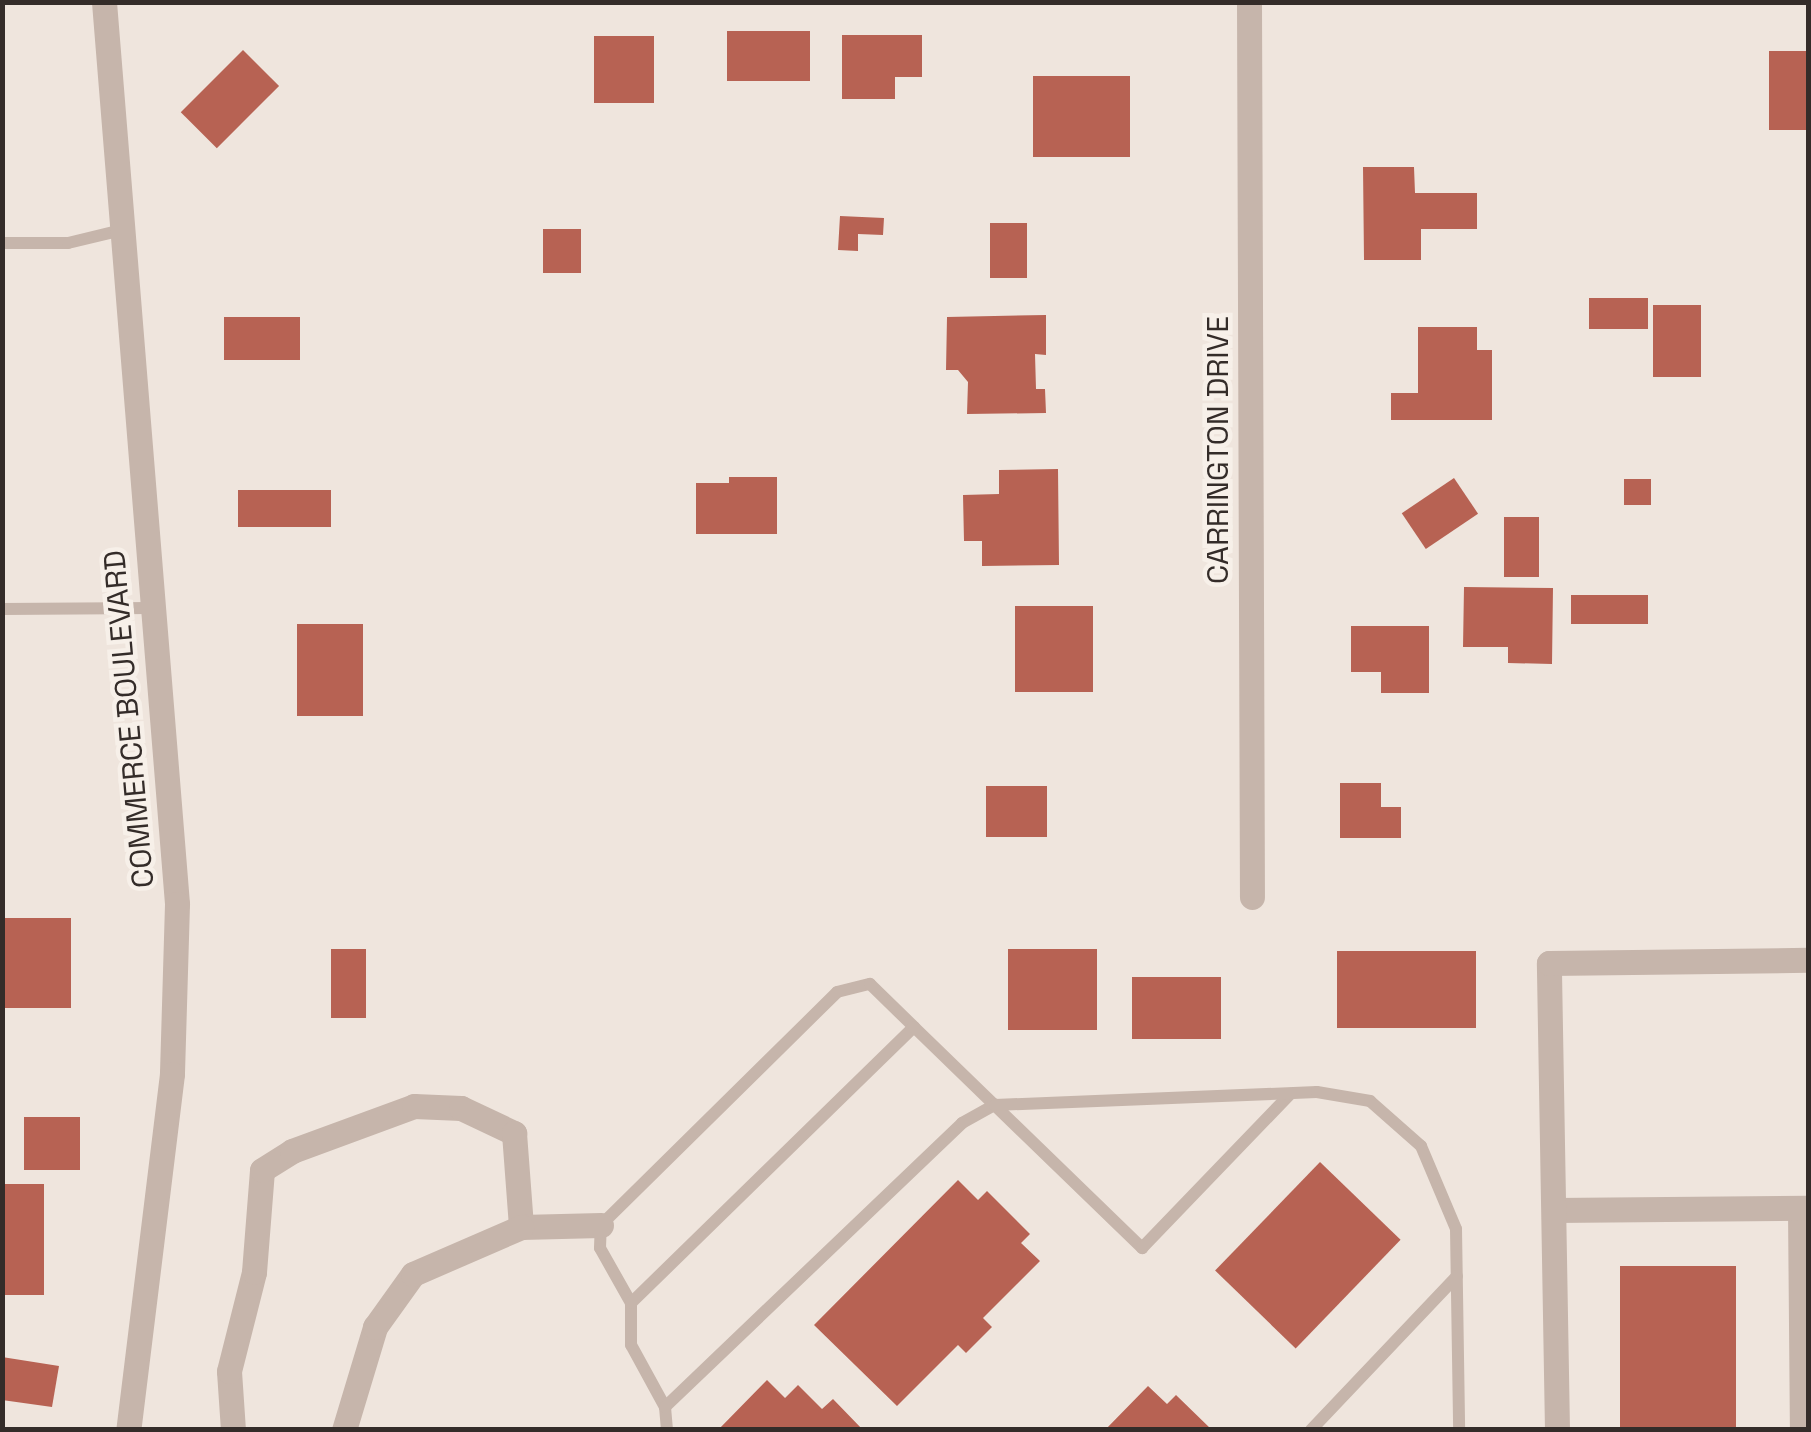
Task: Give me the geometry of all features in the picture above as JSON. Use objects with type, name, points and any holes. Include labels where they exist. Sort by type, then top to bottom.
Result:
[{"type":"street","name":"COMMERCE BOULEVARD","points":[[104,2],[176,904],[172,1074],[128,1430]]},
{"type":"street","name":"CARRINGTON DRIVE","points":[[1249,2],[1252,897]]},
{"type":"street","points":[[1557,1430],[1550,962],[1808,960]]},
{"type":"street","points":[[233,1430],[229,1371],[254,1272],[262,1170],[292,1150],[414,1106],[461,1108],[514,1133],[520,1227]]},
{"type":"street","points":[[1554,1210],[1804,1208],[1802,1430]]},
{"type":"street","points":[[344,1430],[375,1326],[413,1274],[520,1227],[601,1225]]},
{"type":"lane","points":[[2,243],[68,243],[122,230]]},
{"type":"lane","points":[[2,610],[153,608]]},
{"type":"lane","points":[[667,1430],[665,1408],[631,1345],[631,1303],[600,1248],[601,1225],[837,992],[870,984],[1142,1248],[1290,1094]]},
{"type":"lane","points":[[631,1303],[914,1027]]},
{"type":"lane","points":[[665,1408],[962,1123],[995,1105],[1290,1094],[1370,1101],[1421,1146],[1456,1230],[1459,1430]]},
{"type":"lane","points":[[1311,1430],[1457,1276]]},
{"type":"building","points":[[727,31],[810,31],[810,81],[727,81]]},
{"type":"building","points":[[842,35],[922,35],[922,77],[895,77],[895,99],[842,99]]},
{"type":"building","points":[[594,36],[654,36],[654,103],[594,103]]},
{"type":"building","points":[[243,50],[279,86],[217,148],[181,112]]},
{"type":"building","points":[[1769,51],[1808,51],[1808,130],[1769,130]]},
{"type":"building","points":[[1033,76],[1130,76],[1130,157],[1033,157]]},
{"type":"building","points":[[1363,167],[1414,167],[1415,193],[1477,193],[1477,229],[1421,229],[1421,260],[1364,260]]},
{"type":"building","points":[[840,216],[884,218],[883,235],[858,234],[858,251],[838,250]]},
{"type":"building","points":[[990,223],[1027,223],[1027,278],[990,278]]},
{"type":"building","points":[[543,229],[581,229],[581,273],[543,273]]},
{"type":"building","points":[[1589,298],[1648,298],[1648,329],[1589,329]]},
{"type":"building","points":[[1653,305],[1701,305],[1701,377],[1653,377]]},
{"type":"building","points":[[1046,315],[1046,355],[1035,354],[1036,389],[1045,389],[1046,413],[967,414],[968,382],[958,370],[946,370],[947,317]]},
{"type":"building","points":[[224,317],[300,317],[300,360],[224,360]]},
{"type":"building","points":[[1418,327],[1477,327],[1477,350],[1492,350],[1492,420],[1391,420],[1391,393],[1418,393]]},
{"type":"building","points":[[1058,469],[1059,565],[982,566],[982,541],[964,541],[963,495],[999,494],[999,470]]},
{"type":"building","points":[[729,477],[777,477],[777,534],[696,534],[696,483],[729,483]]},
{"type":"building","points":[[1454,478],[1478,514],[1426,549],[1402,513]]},
{"type":"building","points":[[1624,479],[1651,479],[1651,505],[1624,505]]},
{"type":"building","points":[[238,490],[331,490],[331,527],[238,527]]},
{"type":"building","points":[[1504,517],[1539,517],[1539,577],[1504,577]]},
{"type":"building","points":[[1464,587],[1553,588],[1552,664],[1508,663],[1508,647],[1463,647]]},
{"type":"building","points":[[1571,595],[1648,595],[1648,624],[1571,624]]},
{"type":"building","points":[[1015,606],[1093,606],[1093,692],[1015,692]]},
{"type":"building","points":[[297,624],[363,624],[363,716],[297,716]]},
{"type":"building","points":[[1351,626],[1429,626],[1429,693],[1381,693],[1381,672],[1351,672]]},
{"type":"building","points":[[1340,783],[1381,783],[1381,807],[1401,807],[1401,838],[1340,838]]},
{"type":"building","points":[[986,786],[1047,786],[1047,837],[986,837]]},
{"type":"building","points":[[2,918],[71,918],[71,1008],[2,1008]]},
{"type":"building","points":[[331,949],[366,949],[366,1018],[331,1018]]},
{"type":"building","points":[[1008,949],[1097,949],[1097,1030],[1008,1030]]},
{"type":"building","points":[[1337,951],[1476,951],[1476,1028],[1337,1028]]},
{"type":"building","points":[[1132,977],[1221,977],[1221,1039],[1132,1039]]},
{"type":"building","points":[[24,1117],[80,1117],[80,1170],[24,1170]]},
{"type":"building","points":[[1320,1162],[1401,1240],[1296,1348],[1215,1271]]},
{"type":"building","points":[[958,1180],[978,1200],[987,1191],[1030,1234],[1021,1243],[1040,1261],[983,1318],[992,1327],[966,1353],[958,1345],[897,1406],[814,1325]]},
{"type":"building","points":[[2,1184],[44,1184],[44,1295],[2,1295]]},
{"type":"building","points":[[1620,1266],[1736,1266],[1736,1430],[1620,1430]]},
{"type":"building","points":[[2,1357],[59,1366],[52,1407],[2,1400]]},
{"type":"building","points":[[767,1380],[785,1398],[798,1385],[822,1409],[833,1399],[863,1430],[718,1430]]},
{"type":"building","points":[[1148,1386],[1167,1404],[1176,1395],[1212,1430],[1105,1430]]}]
